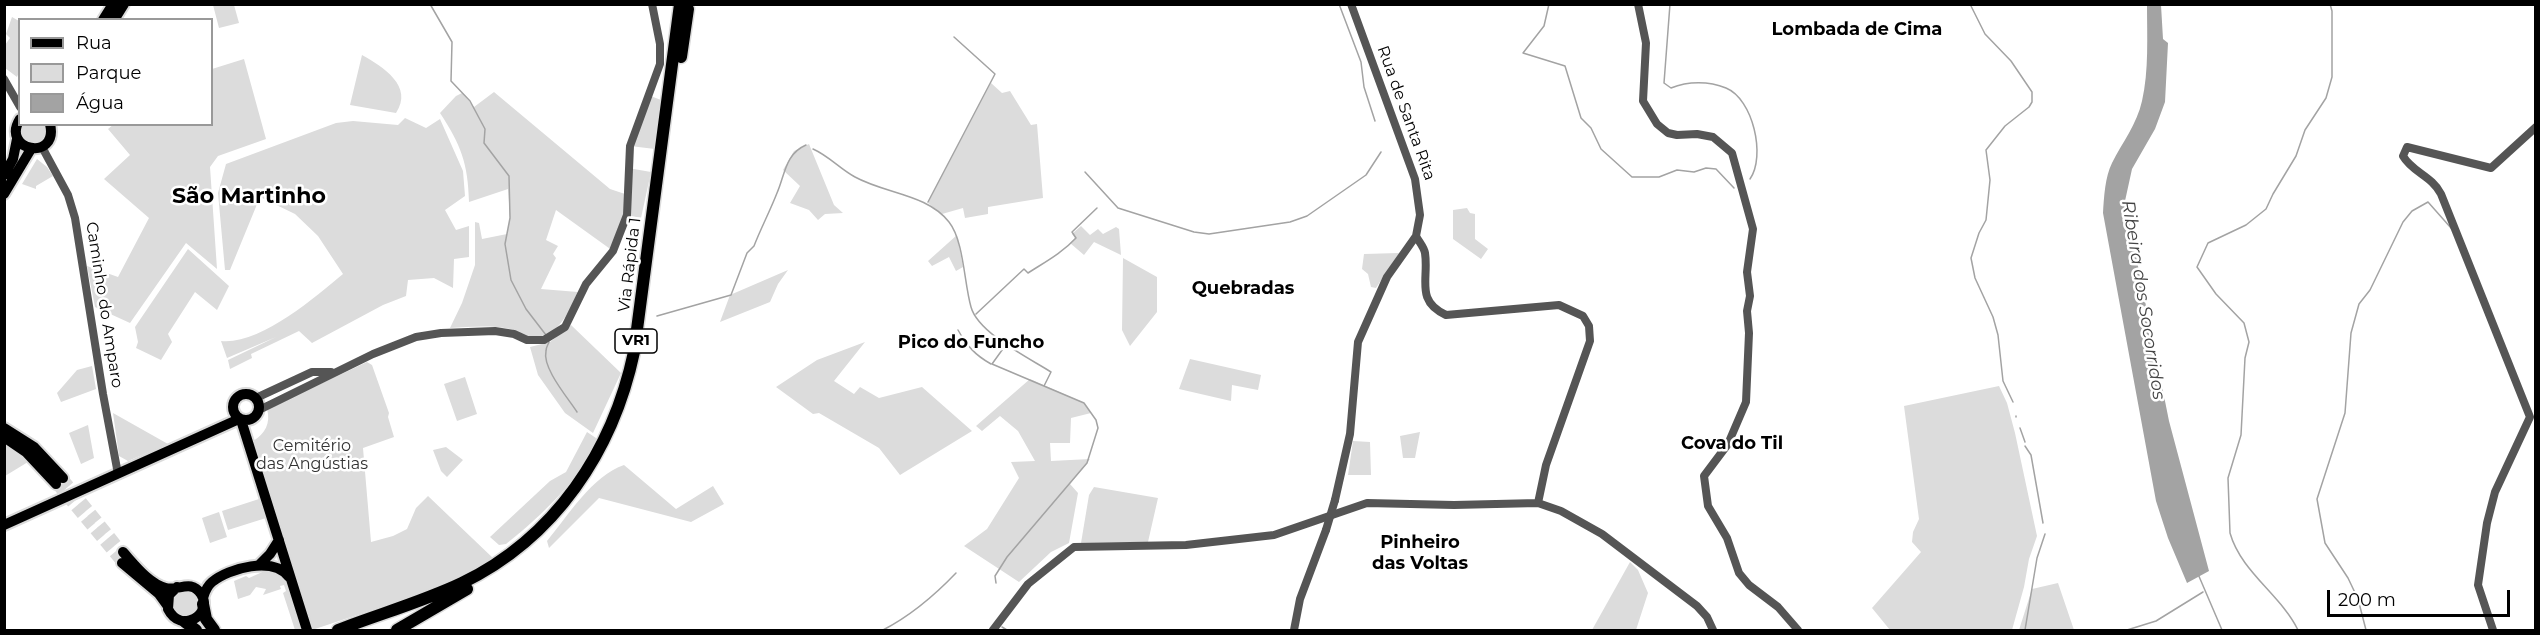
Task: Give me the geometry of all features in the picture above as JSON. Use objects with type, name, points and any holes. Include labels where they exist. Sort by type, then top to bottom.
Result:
[{"type":"highway","name":"Via Rápida 1","points":[[360,626],[453,587],[508,556],[558,510],[582,480],[602,447],[620,404],[634,352],[680,4]]},
{"type":"highway","name":"Via Rápida 1","points":[[338,630],[429,606],[467,589],[518,557],[564,515],[600,466],[624,416],[642,350],[688,4]]},
{"type":"highway","points":[[397,630],[467,589]]},
{"type":"highway","points":[[202,605],[200,619],[205,630]]},
{"type":"highway","points":[[202,605],[206,619],[214,630]]},
{"type":"highway","points":[[185,622],[196,630]]},
{"type":"highway","points":[[330,630],[360,626]]},
{"type":"main road","points":[[104,18],[113,4]]},
{"type":"main road","points":[[115,18],[124,4]]},
{"type":"main road","points":[[4,175],[13,159],[17,139],[15,129],[18,123]]},
{"type":"main road","points":[[4,194],[36,148],[51,136],[50,126]]},
{"type":"main road","points":[[17,139],[25,147],[36,148]]},
{"type":"main road","points":[[4,525],[245,416],[256,398],[247,394],[240,395],[234,400],[245,416],[249,439],[307,630]]},
{"type":"main road","points":[[4,428],[34,447],[60,481],[4,437]]},
{"type":"main road","points":[[259,565],[270,555],[279,540]]},
{"type":"main road","points":[[123,552],[158,584],[168,588],[189,586],[210,577],[220,577],[259,565],[271,565],[284,570],[291,579]]},
{"type":"main road","points":[[271,565],[284,557]]},
{"type":"main road","points":[[122,563],[159,594],[173,617],[185,622],[196,619],[206,589],[220,577]]},
{"type":"main road","points":[[189,586],[197,589],[202,605]]},
{"type":"main road","points":[[167,605],[169,595],[177,587]]},
{"type":"street","points":[[245,416],[403,341],[441,333],[495,331],[514,334],[527,340],[548,338],[565,327],[586,284],[613,251],[627,214],[630,146],[660,64],[660,44],[652,4]]},
{"type":"street","name":"Rua de Santa Rita","points":[[1351,4],[1415,179],[1420,215],[1416,236],[1425,254],[1425,293],[1436,311],[1446,315],[1456,315],[1559,305],[1577,311],[1586,321],[1591,335],[1590,341],[1546,465],[1538,503]]},
{"type":"street","points":[[1638,4],[1646,43],[1643,101],[1658,124],[1668,133],[1713,137],[1732,153],[1753,229],[1747,272],[1750,297],[1747,311],[1749,333],[1746,402],[1728,444],[1704,476],[1706,499],[1727,538],[1739,573],[1749,585],[1778,606],[1798,630]]},
{"type":"street","points":[[4,79],[18,104]]},
{"type":"street","points":[[2493,630],[2478,585],[2487,523],[2495,492],[2530,417],[2441,194],[2425,174],[2409,166],[2403,156],[2407,147],[2491,168],[2535,127]]},
{"type":"street","name":"Caminho do Amparo","points":[[36,148],[68,195],[75,218],[118,474]]},
{"type":"street","points":[[1294,630],[1302,592],[1335,500],[1350,434],[1358,342],[1387,278],[1416,236]]},
{"type":"street","points":[[256,398],[312,372],[334,373]]},
{"type":"street","points":[[993,630],[1028,584],[1074,547],[1203,544],[1274,535],[1367,503],[1458,505],[1538,503],[1561,511],[1602,534],[1698,606],[1707,617],[1713,630]]},
{"type":"green space","points":[[213,5],[234,5],[239,23],[219,28]]},
{"type":"green space","points":[[12,17],[18,20],[17,77],[5,68],[5,45],[10,38],[6,34]]},
{"type":"green space","points":[[362,55],[379,65],[394,78],[399,86],[401,103],[396,113],[350,105]]},
{"type":"green space","points":[[244,59],[266,139],[218,156],[210,167],[217,269],[186,243],[130,323],[95,307],[87,266],[118,277],[149,218],[104,179],[130,155],[108,129],[112,126],[213,126],[213,69]]},
{"type":"green space","points":[[991,83],[1002,93],[1010,91],[1031,125],[1037,124],[1043,198],[988,207],[988,214],[965,218],[963,208],[942,214],[928,203]]},
{"type":"green space","points":[[494,92],[610,189],[628,195],[628,168],[651,172],[641,218],[626,215],[613,251],[556,210],[546,240],[558,246],[553,254],[556,258],[541,289],[578,292],[560,324],[546,335],[537,337],[495,327],[450,328],[462,303],[475,265],[475,222],[479,223],[482,239],[507,234],[510,218],[508,189],[469,202],[467,176],[462,155],[440,113],[456,96],[462,93],[474,107]]},
{"type":"green space","points":[[648,95],[661,100],[655,149],[630,146]]},
{"type":"green space","points":[[405,118],[426,128],[440,119],[463,171],[465,196],[445,210],[456,230],[469,226],[469,257],[454,259],[453,288],[434,278],[408,280],[406,296],[383,305],[312,343],[299,331],[251,354],[252,358],[230,369],[228,360],[276,337],[227,358],[221,341],[252,336],[269,328],[302,307],[343,274],[318,236],[295,214],[260,197],[230,270],[225,270],[218,193],[226,164],[336,123],[353,121],[398,125]]},
{"type":"green space","points":[[22,126],[45,126],[46,135],[41,142],[33,144],[22,138]]},
{"type":"green space","points":[[809,144],[834,205],[843,213],[825,214],[818,220],[809,210],[790,203],[800,186],[783,170],[794,151]]},
{"type":"green space","points":[[37,159],[53,176],[36,186],[36,189],[22,184]]},
{"type":"green space","points":[[1467,208],[1470,213],[1475,214],[1475,239],[1488,249],[1481,259],[1453,239],[1453,210]]},
{"type":"green space","points":[[1081,226],[1090,235],[1098,229],[1103,234],[1116,227],[1119,229],[1121,255],[1094,242],[1084,255],[1070,243],[1075,238],[1072,234]]},
{"type":"green space","points":[[957,235],[963,267],[956,271],[949,257],[932,266],[928,261]]},
{"type":"green space","points":[[188,249],[229,286],[217,310],[195,292],[168,334],[172,342],[161,360],[136,348],[138,342],[135,327]]},
{"type":"green space","points":[[1399,253],[1376,288],[1371,287],[1368,274],[1362,269],[1364,254]]},
{"type":"green space","points":[[1123,258],[1157,277],[1157,312],[1130,346],[1122,330]]},
{"type":"green space","points":[[788,270],[778,284],[770,302],[720,322],[730,295]]},
{"type":"green space","points":[[571,325],[621,373],[593,433],[565,413],[538,375],[530,347],[550,342]]},
{"type":"green space","points":[[865,342],[834,381],[854,394],[860,387],[879,398],[922,387],[972,431],[900,475],[879,448],[819,413],[813,414],[776,387],[817,360]]},
{"type":"green space","points":[[1190,359],[1261,375],[1258,390],[1232,385],[1231,401],[1179,389]]},
{"type":"green space","name":"Cemitério das Angústias","points":[[367,362],[372,365],[389,413],[394,437],[363,448],[371,542],[393,536],[407,529],[416,508],[428,496],[494,559],[444,586],[312,630],[253,441],[266,428],[267,409]]},
{"type":"green space","points":[[92,366],[96,389],[61,402],[57,393],[77,370]]},
{"type":"green space","points":[[465,377],[477,414],[457,421],[444,384]]},
{"type":"green space","points":[[1030,379],[1084,403],[1091,413],[1071,418],[1070,443],[1050,443],[1051,461],[1090,459],[1070,484],[1078,493],[1069,543],[1051,552],[1019,582],[964,546],[987,529],[1019,478],[1011,462],[1035,461],[1018,431],[1000,416],[982,431],[976,426]]},
{"type":"green space","points":[[1999,386],[2007,403],[2015,433],[2037,536],[2029,559],[2012,630],[1890,630],[1872,608],[1921,552],[1912,542],[1913,532],[1919,519],[1904,406]]},
{"type":"green space","points":[[113,413],[168,444],[128,461],[119,456]]},
{"type":"green space","points":[[88,425],[94,458],[81,464],[69,433]]},
{"type":"green space","points":[[587,432],[599,440],[569,484],[533,521],[506,544],[499,545],[490,537],[550,481],[566,472]]},
{"type":"green space","points":[[1420,432],[1415,458],[1403,458],[1400,436]]},
{"type":"green space","points":[[1353,441],[1370,442],[1371,475],[1348,475]]},
{"type":"green space","points":[[5,445],[28,462],[4,476]]},
{"type":"green space","points":[[446,447],[463,460],[447,477],[441,471],[433,450]]},
{"type":"green space","points":[[624,465],[676,509],[713,486],[724,504],[691,522],[599,498],[549,548],[547,541],[581,498],[602,478]]},
{"type":"green space","points":[[1094,487],[1158,498],[1148,542],[1081,543],[1089,495]]},
{"type":"green space","points":[[259,499],[266,518],[228,530],[222,511]]},
{"type":"green space","points":[[219,512],[227,537],[210,543],[202,518]]},
{"type":"green space","points":[[1630,562],[1638,570],[1648,593],[1636,630],[1592,630]]},
{"type":"green space","points":[[269,569],[282,574],[302,630],[295,630],[283,593],[286,591],[284,585],[280,586],[281,589],[263,595],[266,589],[256,587],[250,595],[238,599],[234,581],[246,576],[249,578]]},
{"type":"green space","points":[[2058,583],[2074,630],[2019,630],[2032,589]]},
{"type":"green space","points":[[186,591],[195,595],[199,604],[195,613],[186,617],[177,613],[173,604],[177,595]]},
{"type":"water","points":[[2147,5],[2161,5],[2163,39],[2168,43],[2165,102],[2155,129],[2132,169],[2125,201],[2169,421],[2209,571],[2187,583],[2168,538],[2156,501],[2103,213],[2108,174],[2133,125],[2142,101],[2147,66]]},
{"type":"waterway","points":[[430,4],[452,42],[451,81],[470,101],[485,129],[484,143],[509,176],[510,218],[505,244],[511,280],[526,309],[546,335]]},
{"type":"waterway","points":[[1339,4],[1361,62],[1364,87],[1375,121]]},
{"type":"waterway","points":[[1549,4],[1544,26],[1523,53],[1565,66],[1581,118],[1591,128],[1601,149],[1632,177],[1659,177],[1677,170],[1694,172],[1706,168],[1716,169],[1734,188]]},
{"type":"waterway","points":[[1670,4],[1664,83],[1671,88],[1691,83],[1713,84],[1735,94],[1750,116],[1757,143],[1755,169],[1750,179]]},
{"type":"waterway","points":[[1970,4],[1985,34],[2011,61],[2032,92],[2032,102],[2029,107],[2005,126],[1986,150],[1990,180],[1986,220],[1971,258],[1975,278],[1993,317],[1998,335],[2003,381],[2013,402]]},
{"type":"waterway","points":[[2298,630],[2291,617],[2243,560],[2230,533],[2228,478],[2241,435],[2245,358],[2249,342],[2244,323],[2216,294],[2197,267],[2208,243],[2246,225],[2266,209],[2296,156],[2305,130],[2326,98],[2332,77],[2332,11],[2330,4]]},
{"type":"waterway","points":[[928,202],[995,74],[954,37]]},
{"type":"waterway","points":[[657,316],[731,295],[747,253],[754,246],[790,159],[806,145]]},
{"type":"waterway","points":[[813,149],[855,177],[918,200],[940,213],[949,222],[958,240],[971,307],[976,317],[983,326],[1005,344],[1051,372],[1044,386]]},
{"type":"waterway","points":[[1085,172],[1118,208],[1194,232],[1209,234],[1290,222],[1307,216],[1366,175],[1381,152]]},
{"type":"waterway","points":[[2366,630],[2358,599],[2348,578],[2325,543],[2317,499],[2345,413],[2351,333],[2359,304],[2370,290],[2403,222],[2412,211],[2428,202],[2451,228]]},
{"type":"waterway","points":[[976,314],[1024,269],[1028,273],[1071,243],[1076,238],[1072,232],[1097,208]]},
{"type":"waterway","points":[[958,330],[972,350],[991,364]]},
{"type":"waterway","points":[[549,342],[546,351],[548,366],[577,412]]},
{"type":"waterway","points":[[996,583],[995,576],[1007,557],[1087,463],[1098,428],[1096,420],[1084,403],[992,364],[1005,346]]},
{"type":"waterway","points":[[2020,428],[2025,442]]},
{"type":"waterway","points":[[2025,446],[2031,455],[2043,523]]},
{"type":"waterway","points":[[2025,630],[2037,558],[2045,534]]},
{"type":"waterway","points":[[883,630],[922,604],[956,573]]},
{"type":"waterway","name":"Ribeira dos Socorridos","points":[[2198,574],[2222,630]]},
{"type":"waterway","points":[[2127,630],[2156,621],[2203,592]]},
{"type":"waterway","points":[[1002,627],[1007,630]]},
{"type":"tunnel","points":[[63,478],[123,552]]},
{"type":"tunnel","points":[[56,484],[122,563]]},
{"type":"district","name":"Lombada de Cima","points":[[1857,30]]},
{"type":"district","name":"São Martinho","points":[[249,197]]},
{"type":"district","name":"Quebradas","points":[[1243,289]]},
{"type":"district","name":"Pico do Funcho","points":[[971,343]]},
{"type":"district","name":"Cova do Til","points":[[1732,444]]},
{"type":"district","name":"Pinheiro das Voltas","points":[[1420,553]]}]
